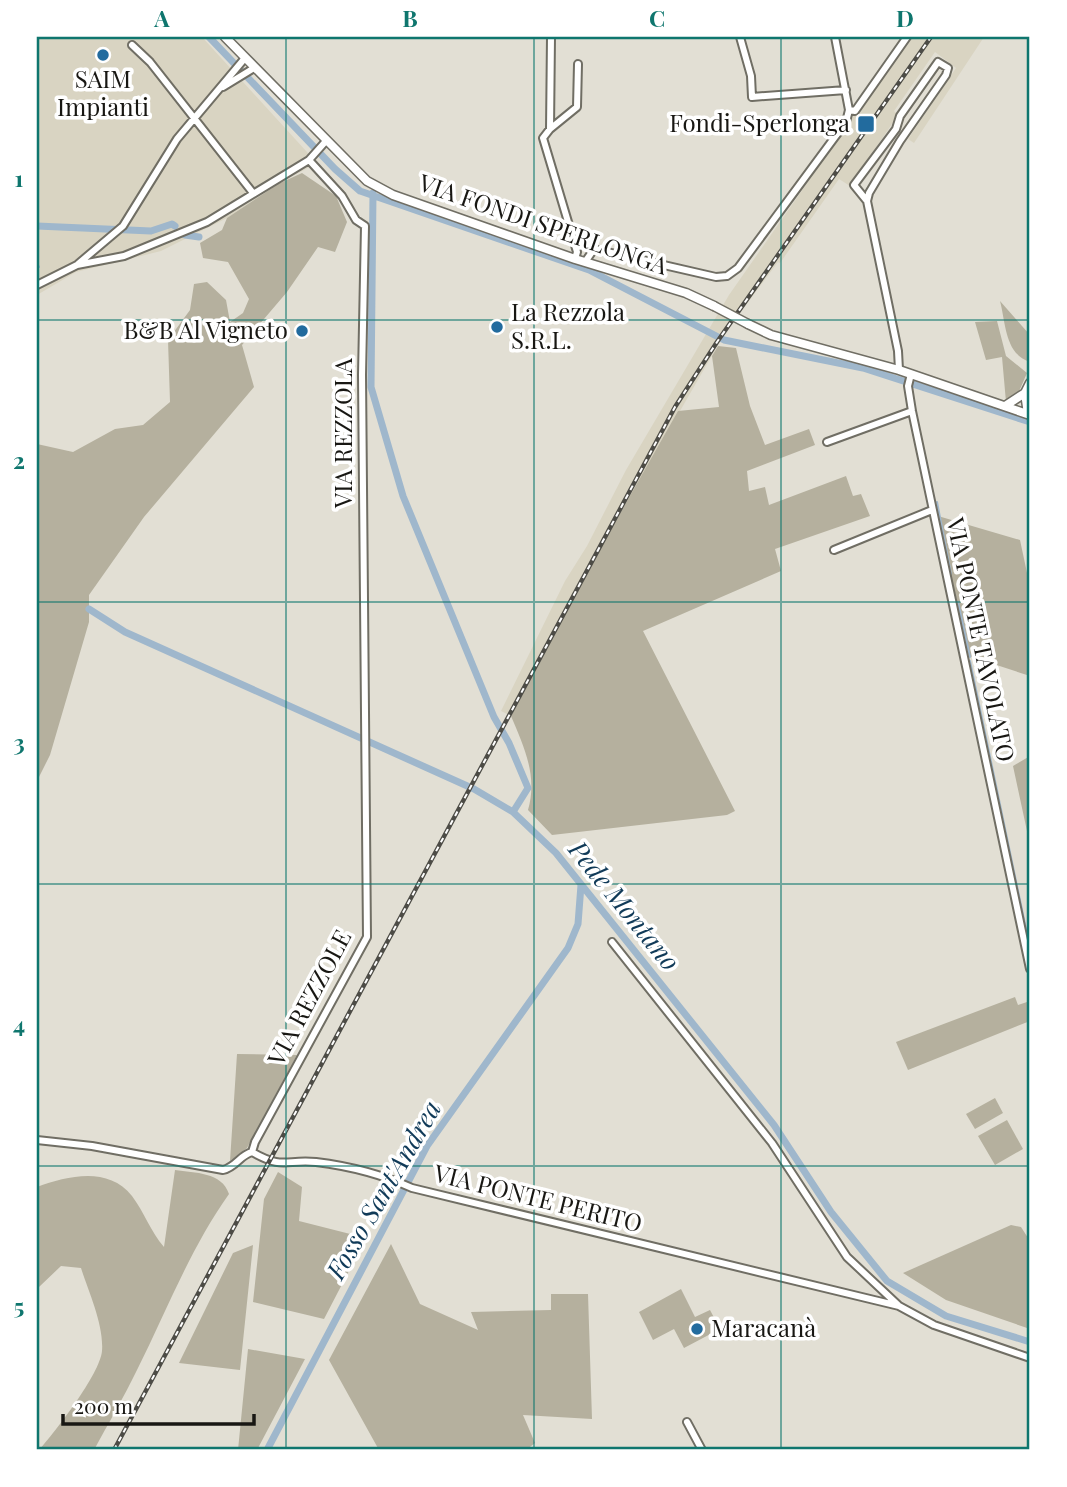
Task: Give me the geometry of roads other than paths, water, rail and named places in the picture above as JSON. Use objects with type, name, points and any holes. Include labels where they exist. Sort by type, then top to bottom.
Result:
[{"type":"street","name":"VIA FONDI SPERLONGA","points":[[225,37],[251,71],[324,144],[367,181],[393,195],[575,259],[686,293],[771,335],[899,370],[909,380],[1029,415]]},
{"type":"street","points":[[550,129],[551,37]]},
{"type":"street","points":[[740,37],[751,76],[752,97],[846,90]]},
{"type":"street","points":[[585,262],[594,250],[604,250],[716,277],[727,276],[738,268],[846,122],[849,110],[835,37]]},
{"type":"street","points":[[849,110],[855,111],[907,37]]},
{"type":"street","points":[[132,45],[195,117],[253,193]]},
{"type":"street","points":[[37,285],[77,265],[123,226],[177,139],[221,89],[242,60]]},
{"type":"street","points":[[867,201],[887,161],[946,75],[948,68],[942,62],[938,62],[900,116],[897,127],[854,185],[867,201],[899,370]]},
{"type":"street","points":[[575,259],[577,252],[543,138],[577,107],[578,64]]},
{"type":"street","points":[[221,89],[251,71]]},
{"type":"street","points":[[897,127],[906,133]]},
{"type":"street","points":[[77,265],[124,256],[207,222],[311,158],[324,144]]},
{"type":"street","points":[[878,154],[887,161]]},
{"type":"street","name":"VIA REZZOLA","points":[[311,158],[342,196],[356,220],[365,226],[362,374],[366,727]]},
{"type":"street","name":"VIA PONTE TAVOLATO","points":[[909,380],[912,411],[932,510],[1029,954],[1030,969]]},
{"type":"street","points":[[1005,406],[1025,393],[1030,383]]},
{"type":"street","points":[[1025,393],[1029,415]]},
{"type":"street","points":[[827,442],[912,411]]},
{"type":"street","points":[[834,550],[932,510]]},
{"type":"street","name":"VIA REZZOLE","points":[[252,1152],[254,1142],[367,937],[366,727]]},
{"type":"street","points":[[612,942],[772,1143],[847,1257],[899,1306]]},
{"type":"street","points":[[37,1140],[92,1146],[223,1170],[233,1168],[246,1154],[252,1152]]},
{"type":"street","name":"VIA PONTE PERITO","points":[[252,1152],[279,1165],[313,1161],[372,1172],[412,1188],[899,1306],[934,1325],[1030,1358]]},
{"type":"street","points":[[687,1422],[702,1450]]},
{"type":"waterway","points":[[209,37],[335,169],[360,191],[589,270],[724,340],[863,368],[1030,422]]},
{"type":"waterway","points":[[373,193],[371,387],[403,496],[494,717],[509,743],[528,788],[513,812]]},
{"type":"waterway","points":[[37,226],[151,231],[172,224],[175,226]]},
{"type":"waterway","points":[[185,235],[199,237]]},
{"type":"waterway","points":[[37,263],[39,267]]},
{"type":"waterway","points":[[937,502],[951,574]]},
{"type":"waterway","points":[[958,602],[970,657]]},
{"type":"waterway","name":"Pede Montano","points":[[89,609],[125,632],[474,789],[513,812],[556,853],[774,1125],[831,1212],[887,1281],[946,1316],[1030,1342]]},
{"type":"waterway","points":[[970,661],[1030,948]]},
{"type":"waterway","name":"Fosso Sant'Andrea","points":[[267,1450],[427,1146],[568,948],[578,924],[581,885]]},
{"type":"railway","points":[[114,1450],[675,407],[717,342],[931,37]]},
{"type":"place","name":"SAIM Impianti","points":[[103,55]]},
{"type":"place","name":"Fondi-Sperlonga","points":[[866,124]]},
{"type":"place","name":"La Rezzola S.R.L.","points":[[497,327]]},
{"type":"place","name":"B&B Al Vigneto","points":[[302,331]]},
{"type":"place","name":"Maracanà","points":[[697,1329]]}]
